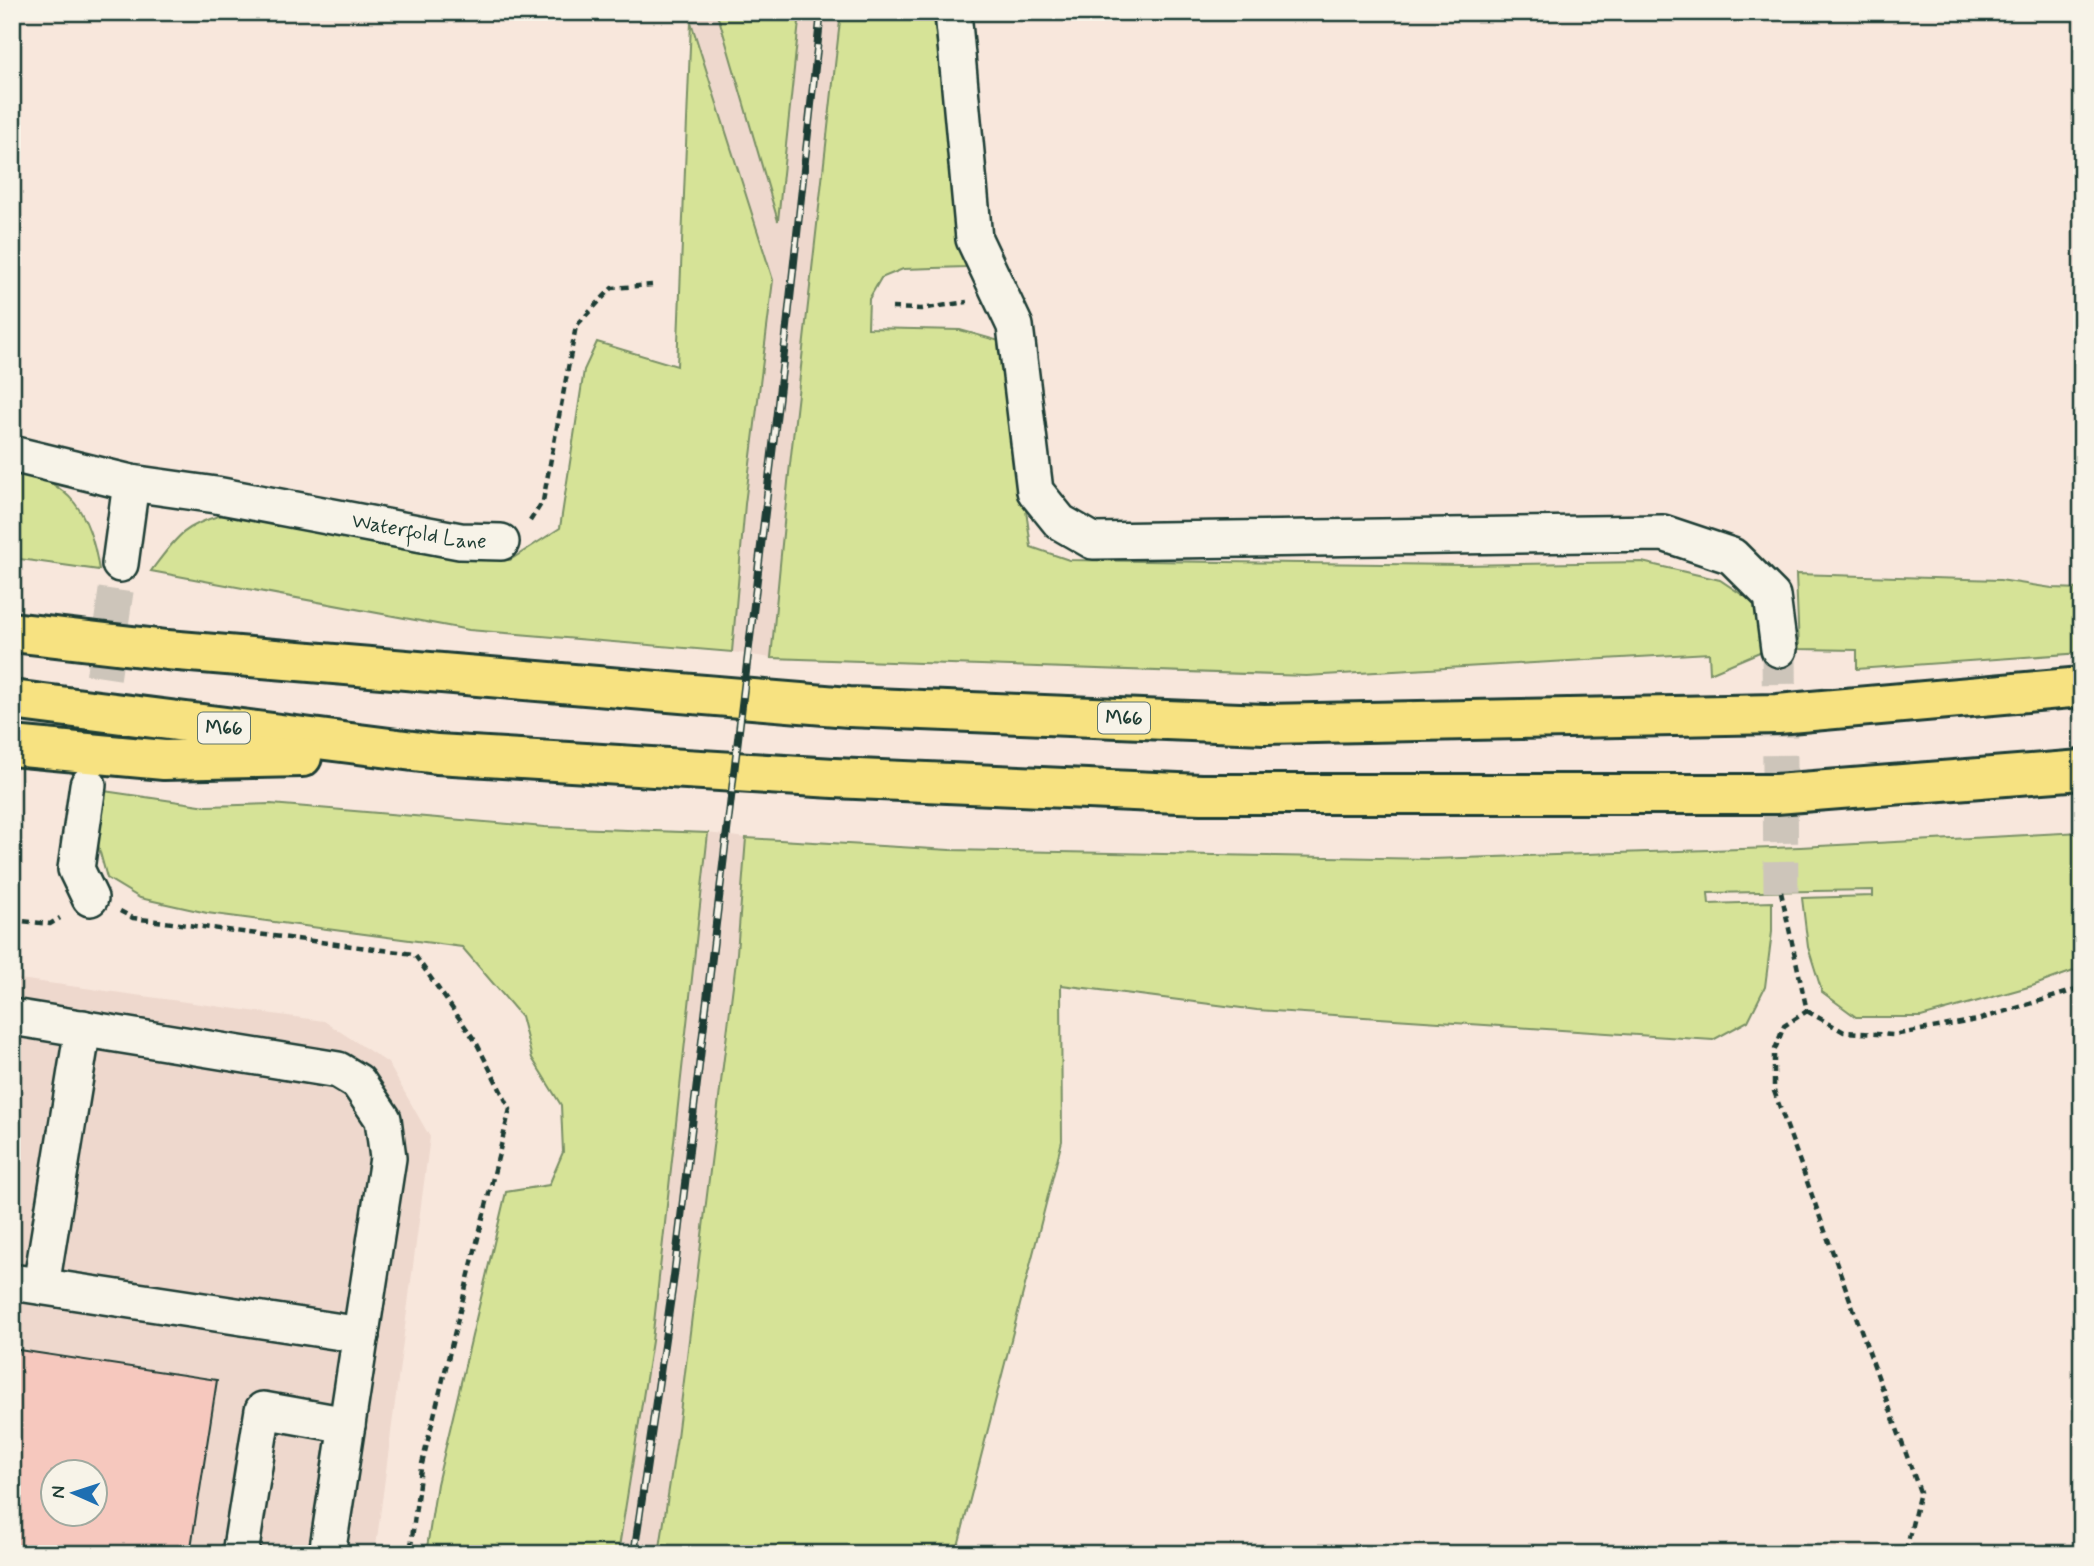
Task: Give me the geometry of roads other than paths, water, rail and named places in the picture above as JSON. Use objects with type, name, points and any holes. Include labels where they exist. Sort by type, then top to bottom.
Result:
[{"type":"highway","name":"M66","points":[[12,611],[167,650]]},
{"type":"highway","name":"M66","points":[[12,632],[167,650],[849,707],[1264,724],[1778,714],[2082,687]]},
{"type":"highway","name":"M66","points":[[12,700],[437,754],[820,777],[1201,794],[1776,794],[2082,770]]},
{"type":"highway","name":"M66","points":[[12,746],[164,760],[437,754]]},
{"type":"street","points":[[953,12],[974,239],[1015,327],[1035,491],[1060,522],[1093,541],[1663,533],[1732,555],[1772,596],[1779,649]]},
{"type":"street","name":"Waterfold Lane","points":[[12,454],[131,483],[216,495],[460,541],[501,542]]},
{"type":"street","points":[[120,564],[131,483]]},
{"type":"street","points":[[88,785],[76,869],[90,898]]},
{"type":"street","points":[[12,1017],[338,1070],[358,1082],[383,1119],[388,1158],[327,1554]]},
{"type":"street","points":[[83,1028],[27,1284],[361,1335]]},
{"type":"street","points":[[240,1554],[263,1410],[347,1424]]},
{"type":"tunnel","points":[[88,782],[120,564]]},
{"type":"tunnel","points":[[1779,649],[1781,892]]},
{"type":"railway","points":[[634,1554],[674,1276],[786,336],[821,12]]}]
